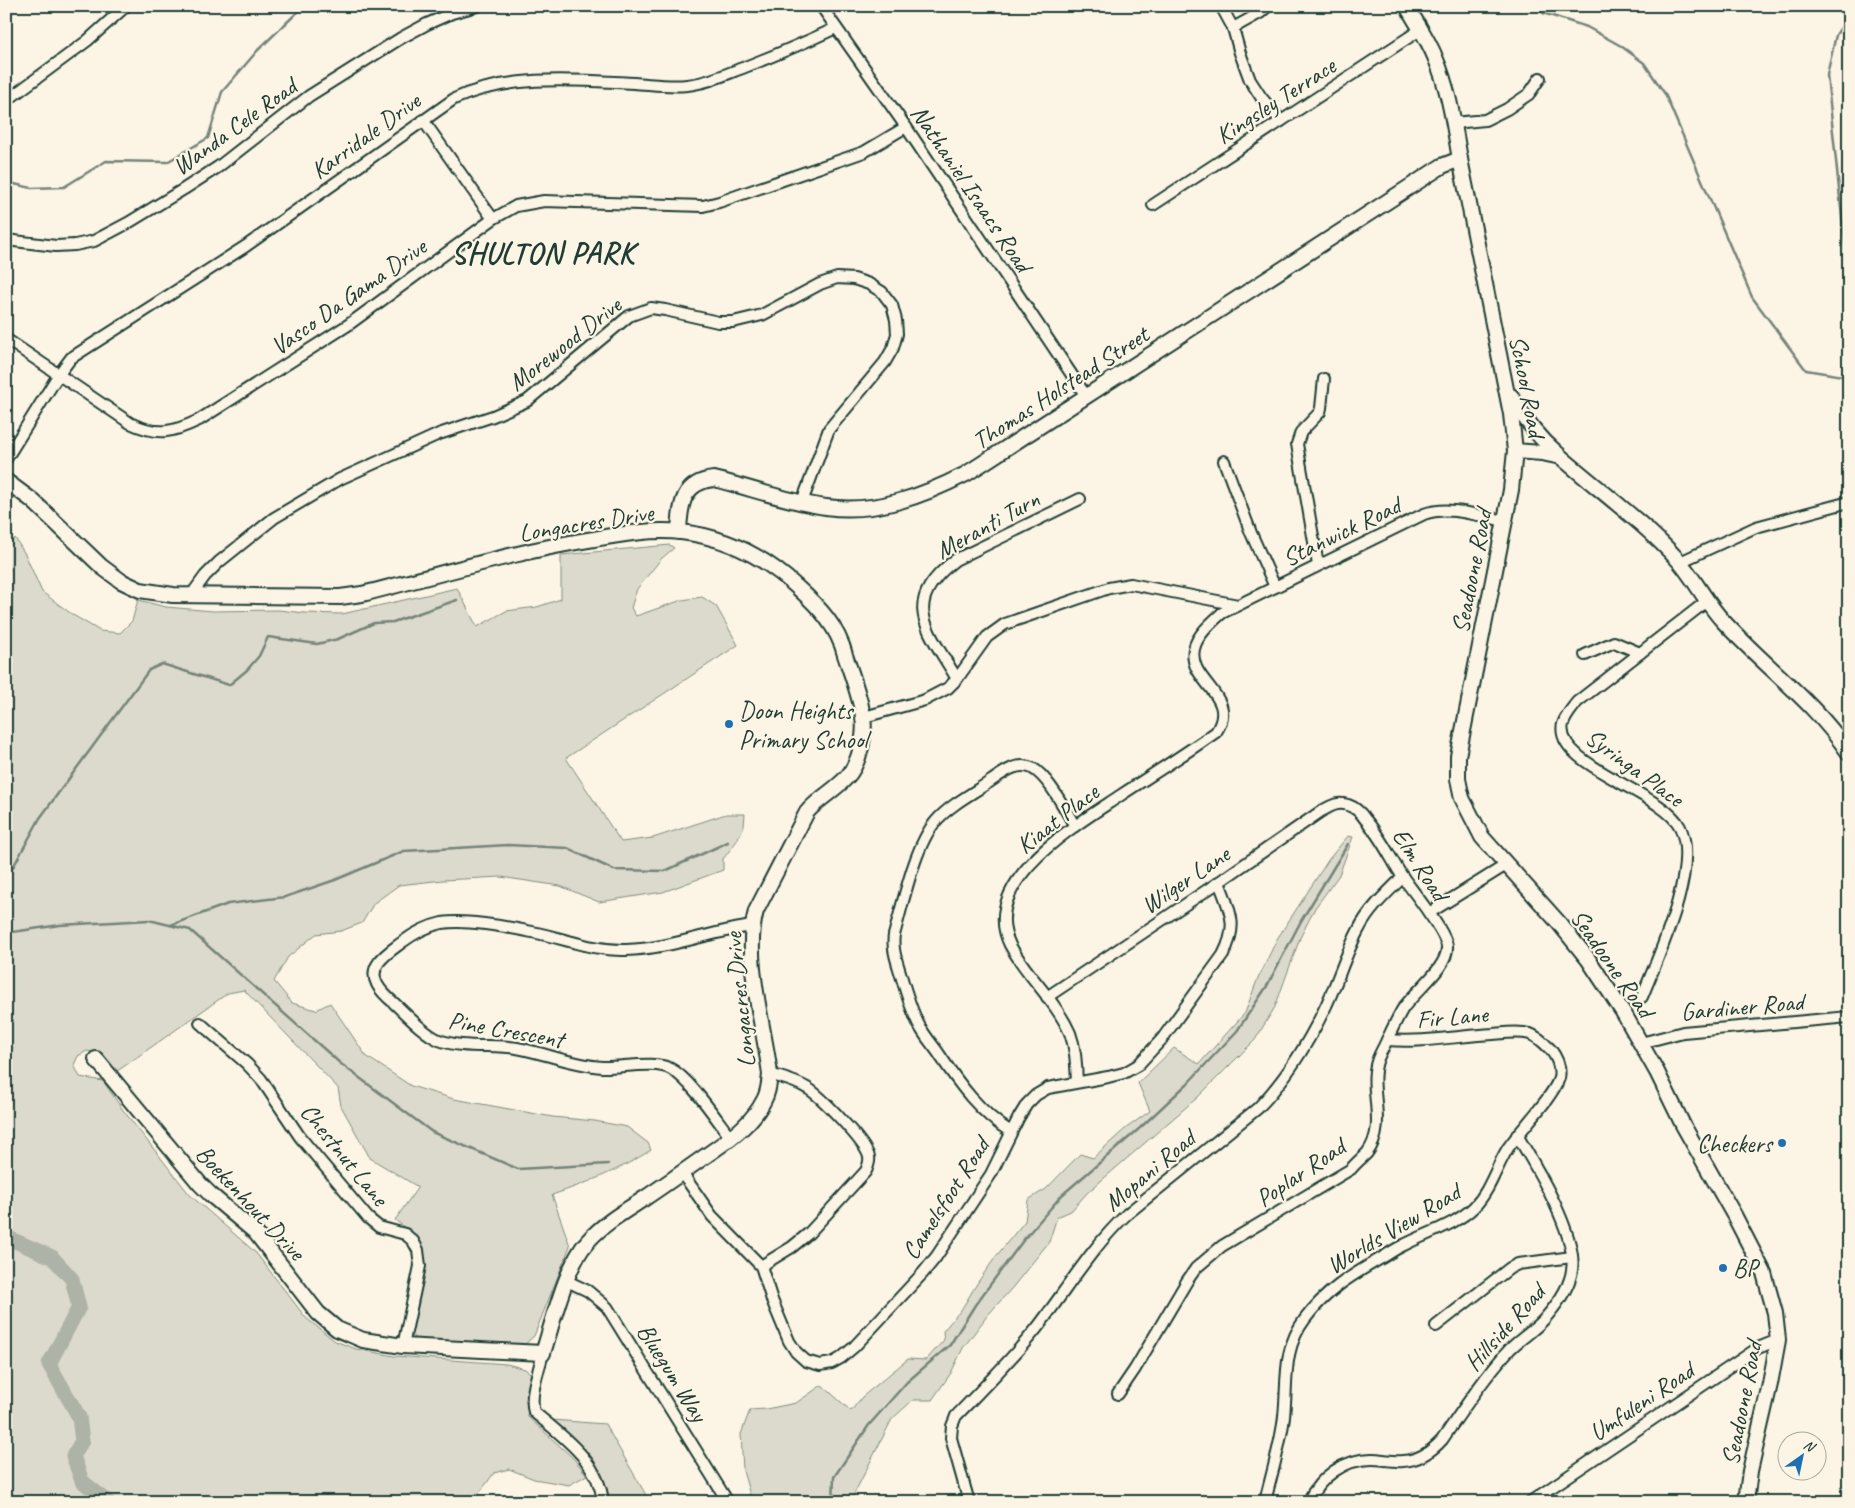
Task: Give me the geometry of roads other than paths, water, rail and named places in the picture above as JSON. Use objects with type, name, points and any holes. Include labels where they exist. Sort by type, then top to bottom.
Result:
[{"type":"street","points":[[6,101],[86,42],[126,6]]},
{"type":"street","name":"Wanda Cele Road","points":[[6,240],[56,246],[94,241],[128,224],[184,189],[218,166],[309,96],[401,38],[452,13],[477,6]]},
{"type":"street","name":"Nathaniel Isaacs Road","points":[[821,6],[906,127],[1086,396]]},
{"type":"street","points":[[1221,6],[1233,28],[1250,80],[1281,121]]},
{"type":"street","points":[[1233,28],[1260,13],[1268,6]]},
{"type":"street","name":"School Road","points":[[1407,6],[1435,55],[1454,123],[1506,386],[1511,414],[1514,451],[1551,454],[1561,457],[1640,523],[1680,562],[1722,620],[1817,710],[1849,752]]},
{"type":"street","name":"Karridale Drive","points":[[6,459],[71,358],[254,240],[454,99],[469,92],[530,82],[579,79],[686,85],[707,82],[836,28]]},
{"type":"street","name":"Kingsley Terrace","points":[[1153,205],[1420,30]]},
{"type":"street","points":[[1454,123],[1485,120],[1507,109],[1529,94],[1540,78]]},
{"type":"street","points":[[423,120],[493,219]]},
{"type":"street","name":"Vasco Da Gama Drive","points":[[6,339],[108,409],[144,430],[159,432],[183,428],[199,420],[348,325],[493,219],[516,206],[544,201],[703,206],[864,152],[906,127]]},
{"type":"street","name":"Thomas Holstead Street","points":[[679,532],[683,502],[686,494],[692,486],[702,480],[714,478],[802,502],[850,509],[894,504],[966,474],[1442,166],[1460,159]]},
{"type":"street","name":"Morewood Drive","points":[[192,594],[205,576],[219,562],[274,518],[340,479],[439,434],[493,416],[527,401],[629,316],[651,308],[718,322],[733,322],[762,315],[820,284],[837,278],[854,279],[869,284],[882,292],[892,305],[897,334],[893,348],[885,362],[829,430],[802,502]]},
{"type":"street","points":[[1318,565],[1297,444],[1301,432],[1320,412],[1324,379]]},
{"type":"street","points":[[1506,386],[1527,422],[1547,445],[1561,457]]},
{"type":"street","name":"Seadoone Road","points":[[1514,451],[1511,490],[1458,764],[1458,779],[1462,798],[1470,817],[1482,837],[1559,923],[1588,959],[1641,1043],[1683,1125],[1734,1215],[1764,1273],[1775,1313],[1778,1340],[1750,1470],[1746,1502]]},
{"type":"street","points":[[1224,461],[1274,587]]},
{"type":"street","name":"Longacres Drive","points":[[6,481],[32,501],[102,568],[121,581],[140,590],[158,594],[348,596],[569,543],[623,534],[679,532],[706,537],[745,550],[782,572],[826,616],[834,628],[845,653],[864,717],[862,738],[857,759],[848,776],[816,801],[807,812],[762,897],[752,926],[754,975],[770,1074],[769,1090],[756,1113],[742,1130],[606,1224],[587,1242],[577,1258],[567,1281],[543,1354],[533,1395],[532,1404],[534,1412],[584,1457],[595,1472],[602,1490],[603,1502]]},
{"type":"street","name":"Meranti Turn","points":[[957,679],[926,623],[922,607],[925,594],[931,583],[941,571],[956,560],[1080,499]]},
{"type":"street","points":[[1680,562],[1756,527],[1849,502]]},
{"type":"street","name":"Stanwick Road","points":[[1207,629],[1222,613],[1424,514],[1437,510],[1447,510],[1504,521]]},
{"type":"street","points":[[864,717],[924,700],[940,693],[957,679],[987,637],[1005,624],[1120,585],[1146,587],[1238,605]]},
{"type":"street","name":"Syringa Place","points":[[1642,997],[1675,914],[1686,868],[1686,857],[1680,828],[1672,816],[1659,806],[1571,751],[1564,739],[1562,726],[1567,714],[1577,702],[1707,601]]},
{"type":"street","name":"Kiaat Place","points":[[1077,1082],[1074,1048],[1069,1032],[1047,997],[1011,947],[1003,930],[1004,914],[1018,879],[1043,850],[1075,826],[1216,732],[1223,714],[1222,704],[1197,667],[1194,659],[1194,650],[1198,640],[1207,629]]},
{"type":"street","points":[[1585,655],[1614,642],[1640,653]]},
{"type":"street","points":[[1011,1132],[998,1124],[974,1101],[953,1075],[918,1023],[903,985],[894,953],[894,935],[919,850],[929,829],[944,813],[1003,773],[1019,766],[1026,766],[1040,773],[1075,826]]},
{"type":"street","name":"Wilger Lane","points":[[1047,997],[1331,806],[1339,803],[1348,805]]},
{"type":"street","name":"Elm Road","points":[[1348,805],[1365,818],[1429,913],[1447,945],[1446,954]]},
{"type":"street","points":[[1429,913],[1506,865]]},
{"type":"street","name":"Mopani Road","points":[[969,1502],[951,1438],[952,1426],[956,1416],[1026,1342],[1090,1253],[1109,1231],[1127,1214],[1258,1108],[1272,1094],[1301,1052],[1324,1010],[1359,929],[1377,902],[1403,876]]},
{"type":"street","name":"Camelsfoot Road","points":[[682,1173],[712,1216],[761,1266],[775,1308],[796,1352],[806,1361],[820,1365],[832,1363],[854,1347],[924,1273],[991,1174],[1011,1132],[1027,1104],[1036,1095],[1048,1088],[1124,1073],[1138,1065],[1151,1053],[1223,955],[1230,941],[1233,927],[1232,917],[1219,882]]},
{"type":"street","name":"Pine Crescent","points":[[731,1138],[688,1084],[679,1074],[669,1068],[656,1065],[596,1067],[515,1048],[446,1042],[431,1035],[387,997],[373,977],[376,966],[390,951],[426,928],[442,923],[477,924],[533,932],[597,948],[625,950],[655,948],[723,931],[752,926]]},
{"type":"street","name":"Poplar Road","points":[[1118,1394],[1196,1268],[1222,1246],[1351,1169],[1368,1152],[1374,1140],[1378,1119],[1375,1070],[1378,1059],[1403,1009],[1442,965],[1446,954]]},
{"type":"street","name":"Gardiner Road","points":[[1641,1043],[1683,1032],[1849,1017]]},
{"type":"street","name":"Chestnut Lane","points":[[200,1023],[247,1064],[261,1079],[300,1137],[368,1218],[379,1227],[404,1234],[413,1241],[418,1250],[420,1266],[403,1346]]},
{"type":"street","name":"Fir Lane","points":[[1387,1040],[1411,1042],[1521,1032],[1532,1034],[1541,1040],[1553,1052],[1560,1066],[1559,1078],[1554,1089],[1516,1135]]},
{"type":"street","name":"Boekenhout Drive","points":[[96,1059],[211,1195],[255,1232],[318,1313],[337,1329],[363,1340],[403,1346],[543,1354]]},
{"type":"street","points":[[761,1266],[792,1247],[809,1233],[866,1172],[870,1164],[869,1154],[831,1107],[818,1095],[805,1086],[770,1074]]},
{"type":"street","name":"Hillside Road","points":[[1308,1502],[1313,1491],[1325,1477],[1357,1460],[1402,1462],[1433,1450],[1494,1366],[1512,1346],[1535,1329],[1558,1301],[1573,1268],[1567,1233],[1532,1161],[1516,1135]]},
{"type":"street","name":"Worlds View Road","points":[[1265,1502],[1283,1424],[1287,1363],[1296,1334],[1304,1320],[1329,1291],[1342,1282],[1404,1245],[1461,1217],[1473,1208],[1487,1190],[1516,1135]]},
{"type":"street","points":[[1436,1326],[1510,1268],[1524,1263],[1572,1257]]},
{"type":"street","name":"Bluegum Way","points":[[567,1281],[588,1291],[607,1307],[728,1502]]},
{"type":"street","name":"Umfuleni Road","points":[[1530,1502],[1758,1348],[1778,1340]]},
{"type":"waterway","points":[[6,182],[31,188],[64,187],[106,161],[167,162],[208,138],[222,92],[258,50],[304,6]]},
{"type":"waterway","points":[[1531,6],[1543,13],[1587,27],[1621,46],[1644,63],[1665,94],[1752,297],[1806,370],[1849,377]]},
{"type":"waterway","points":[[1849,15],[1836,35],[1827,75],[1849,271]]},
{"type":"waterway","points":[[6,880],[40,818],[149,670],[162,664],[229,685],[247,670],[259,656],[268,637],[317,644],[338,639],[374,623],[393,622],[457,600]]},
{"type":"waterway","points":[[171,925],[228,904],[285,897],[335,880],[404,851],[508,845],[567,848],[614,870],[665,871],[728,842]]},
{"type":"waterway","points":[[833,1502],[834,1477],[869,1425],[907,1382],[950,1345],[975,1305],[1025,1238],[1062,1195],[1140,1128],[1187,1084],[1237,1031],[1267,986],[1301,921],[1348,844]]},
{"type":"waterway","points":[[6,933],[60,925],[149,920],[190,930],[341,1064],[432,1132],[518,1169],[608,1164]]},
{"type":"waterway","points":[[6,1237],[52,1257],[72,1279],[79,1307],[49,1364],[79,1417],[82,1441],[73,1456],[82,1481],[108,1502]]},
{"type":"place","name":"Doon Heights Primary School","points":[[729,724]]},
{"type":"place","name":"Checkers","points":[[1782,1143]]},
{"type":"place","name":"BP","points":[[1723,1268]]},
{"type":"district","name":"SHULTON PARK","points":[[543,253]]}]
